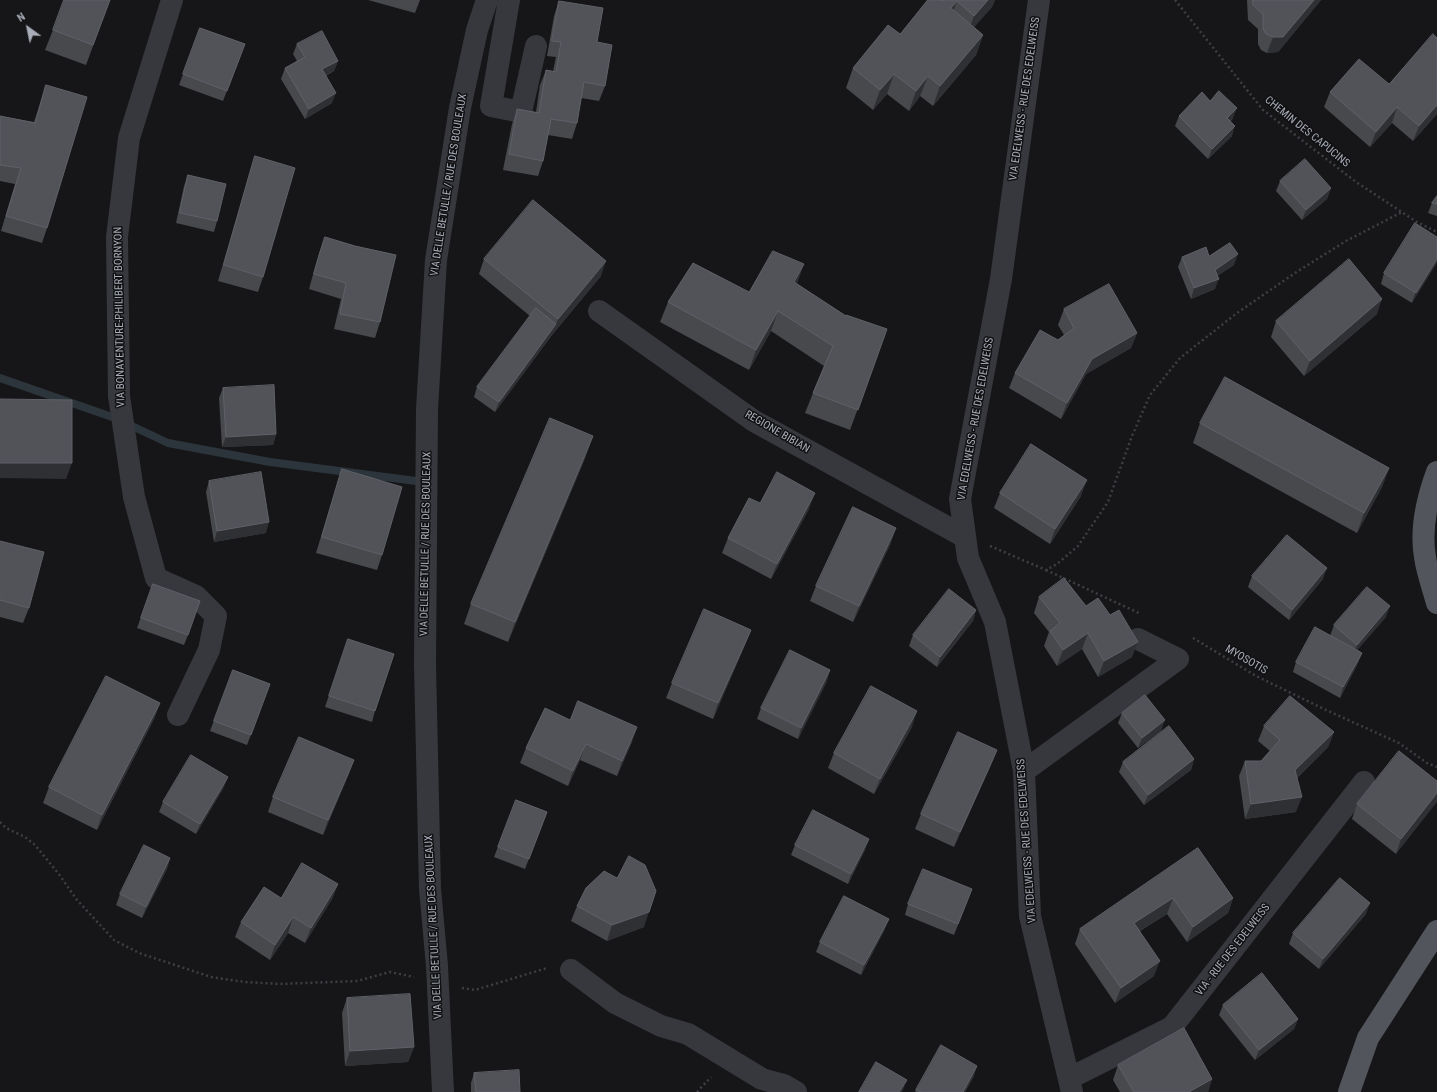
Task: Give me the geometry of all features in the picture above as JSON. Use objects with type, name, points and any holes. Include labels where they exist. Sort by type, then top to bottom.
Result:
[{"type":"main road","points":[[1437,472],[1431,489],[1424,525],[1425,558],[1437,602]]},
{"type":"main road","points":[[1349,1092],[1368,1038],[1437,931]]},
{"type":"street","name":"VIA BONAVENTURE-PHILIBERT BORNYON","points":[[172,0],[129,138],[118,237],[119,396],[134,497],[156,578],[196,596],[216,616],[209,650],[178,715]]},
{"type":"street","name":"VIA DELLE BETULLE / RUE DES BOULEAUX","points":[[443,1092],[438,982],[430,889],[425,665],[427,408],[436,260],[460,108],[477,30],[487,0]]},
{"type":"street","points":[[509,0],[491,106],[521,112],[536,46]]},
{"type":"street","name":"VIA EDELWEISS - RUE DES EDELWEISS","points":[[1039,0],[1000,279],[960,499],[968,558],[996,622],[1024,771],[1030,916],[1071,1085]]},
{"type":"street","name":"REGIONE BIBIAN","points":[[599,311],[754,421],[965,537]]},
{"type":"street","points":[[1024,771],[1178,659],[1138,639]]},
{"type":"street","name":"VIA - RUE DES EDELWEISS","points":[[1071,1085],[1172,1027],[1364,782]]},
{"type":"street","points":[[571,970],[615,1003],[661,1026],[688,1034],[762,1079],[784,1085],[796,1092]]},
{"type":"path","name":"CHEMIN DES CAPUCINS","points":[[1175,0],[1263,110],[1356,182],[1402,212],[1437,232]]},
{"type":"path","points":[[1046,570],[1058,564],[1078,546],[1108,502],[1132,436],[1150,395],[1180,358],[1237,312],[1295,273],[1346,241],[1402,212]]},
{"type":"path","points":[[965,537],[1046,570],[1145,616]]},
{"type":"path","name":"MYOSOTIS","points":[[1188,636],[1256,676],[1399,743],[1437,767]]},
{"type":"path","points":[[0,822],[6,828],[25,836],[35,845],[58,873],[77,900],[114,940],[139,953],[211,977],[245,982],[279,984],[357,980],[390,972],[475,990],[551,966],[571,970]]},
{"type":"building","points":[[64,0],[110,0],[93,45],[53,30]]},
{"type":"building","points":[[928,0],[988,0],[974,16],[957,1],[951,8],[983,35],[940,86],[928,76],[916,91],[894,74],[880,90],[853,68],[888,25],[900,34]]},
{"type":"building","points":[[1253,0],[1314,0],[1283,37],[1273,37],[1266,34],[1263,29],[1263,14],[1253,5]]},
{"type":"building","points":[[559,1],[603,8],[597,42],[612,45],[605,86],[584,82],[577,123],[551,119],[543,161],[509,154],[517,109],[539,113],[546,70],[556,72],[561,42],[552,41]]},
{"type":"building","points":[[200,28],[245,44],[227,91],[183,74]]},
{"type":"building","points":[[322,31],[338,61],[322,69],[336,93],[309,109],[285,68],[305,57],[297,44]]},
{"type":"building","points":[[1433,34],[1437,38],[1437,105],[1419,126],[1397,107],[1376,132],[1330,92],[1359,59],[1389,84]]},
{"type":"building","points":[[46,85],[87,97],[47,228],[6,216],[21,168],[0,165],[0,116],[35,123]]},
{"type":"building","points":[[1219,91],[1237,108],[1227,118],[1235,126],[1212,149],[1179,116],[1202,92],[1210,101]]},
{"type":"building","points":[[255,156],[295,168],[263,277],[224,265]]},
{"type":"building","points":[[1305,159],[1331,188],[1306,210],[1280,181]]},
{"type":"building","points":[[188,175],[226,184],[217,221],[180,213]]},
{"type":"building","points":[[1437,196],[1437,204],[1432,203]]},
{"type":"building","points":[[533,200],[606,261],[558,319],[484,259]]},
{"type":"building","points":[[1415,223],[1437,237],[1437,259],[1416,293],[1384,273]]},
{"type":"building","points":[[325,237],[355,246],[396,255],[380,322],[340,314],[346,283],[314,274]]},
{"type":"building","points":[[1230,243],[1238,254],[1215,270],[1219,279],[1194,288],[1182,257],[1206,247],[1209,256]]},
{"type":"building","points":[[773,251],[804,264],[794,282],[846,316],[887,329],[858,410],[813,393],[833,346],[778,311],[756,350],[668,302],[693,263],[749,292]]},
{"type":"building","points":[[1349,259],[1382,299],[1310,361],[1276,321]]},
{"type":"building","points":[[1109,284],[1137,333],[1092,359],[1067,403],[1015,373],[1040,330],[1058,340],[1074,328],[1064,309]]},
{"type":"building","points":[[536,308],[556,324],[499,402],[477,387]]},
{"type":"building","points":[[1225,377],[1389,468],[1364,513],[1200,423]]},
{"type":"building","points":[[274,385],[276,434],[226,437],[223,388]]},
{"type":"building","points":[[0,399],[72,400],[72,463],[0,463]]},
{"type":"building","points":[[550,418],[593,436],[515,622],[471,604]]},
{"type":"building","points":[[1031,444],[1087,480],[1055,529],[1000,493]]},
{"type":"building","points":[[342,469],[402,487],[382,555],[322,537]]},
{"type":"building","points":[[261,472],[269,522],[217,531],[209,481]]},
{"type":"building","points":[[777,472],[815,493],[777,564],[728,538],[749,498],[760,503]]},
{"type":"building","points":[[853,507],[896,528],[859,606],[816,586]]},
{"type":"building","points":[[1287,535],[1327,568],[1292,610],[1252,576]]},
{"type":"building","points":[[0,541],[44,552],[29,608],[0,600]]},
{"type":"building","points":[[1064,578],[1086,606],[1098,598],[1110,615],[1119,610],[1138,642],[1104,661],[1088,633],[1063,650],[1050,631],[1060,623],[1039,597]]},
{"type":"building","points":[[153,584],[200,601],[188,635],[141,618]]},
{"type":"building","points":[[1367,587],[1390,606],[1357,645],[1334,625]]},
{"type":"building","points":[[949,589],[976,610],[940,657],[913,635]]},
{"type":"building","points":[[704,609],[751,630],[718,703],[672,683]]},
{"type":"building","points":[[1315,627],[1362,653],[1343,687],[1296,662]]},
{"type":"building","points":[[348,639],[394,654],[375,711],[329,696]]},
{"type":"building","points":[[790,650],[830,670],[801,728],[761,708]]},
{"type":"building","points":[[233,670],[270,684],[251,735],[214,721]]},
{"type":"building","points":[[106,676],[160,703],[102,815],[49,787]]},
{"type":"building","points":[[871,686],[917,711],[880,779],[834,753]]},
{"type":"building","points":[[1145,695],[1165,720],[1142,738],[1122,713]]},
{"type":"building","points":[[1290,696],[1334,732],[1295,770],[1302,797],[1251,804],[1245,761],[1261,761],[1280,740],[1264,726]]},
{"type":"building","points":[[578,701],[637,727],[622,761],[586,744],[573,771],[526,748],[545,708],[570,720]]},
{"type":"building","points":[[1169,726],[1194,759],[1148,795],[1123,762]]},
{"type":"building","points":[[958,732],[997,750],[960,832],[921,814]]},
{"type":"building","points":[[299,737],[354,760],[328,820],[273,797]]},
{"type":"building","points":[[1399,751],[1437,781],[1437,793],[1401,839],[1357,804]]},
{"type":"building","points":[[191,755],[228,777],[200,824],[163,802]]},
{"type":"building","points":[[516,800],[547,812],[529,859],[498,847]]},
{"type":"building","points":[[813,810],[869,839],[851,874],[795,845]]},
{"type":"building","points":[[144,845],[170,858],[146,907],[120,894]]},
{"type":"building","points":[[1198,848],[1233,898],[1193,927],[1173,898],[1134,923],[1160,961],[1121,988],[1080,929]]},
{"type":"building","points":[[629,856],[645,865],[656,891],[649,912],[612,925],[577,906],[586,888],[604,871],[617,878]]},
{"type":"building","points":[[302,863],[338,884],[311,928],[293,917],[275,945],[241,922],[264,887],[281,898]]},
{"type":"building","points":[[923,869],[972,889],[958,924],[908,904]]},
{"type":"building","points":[[1340,878],[1370,903],[1323,959],[1293,933]]},
{"type":"building","points":[[844,896],[889,919],[864,965],[820,942]]},
{"type":"building","points":[[1262,973],[1298,1019],[1259,1050],[1223,1005]]},
{"type":"building","points":[[410,994],[414,1047],[350,1051],[347,998]]},
{"type":"building","points":[[1184,1028],[1212,1079],[1189,1092],[1134,1092],[1118,1065]]},
{"type":"building","points":[[941,1045],[977,1066],[963,1092],[921,1092],[916,1090]]},
{"type":"building","points":[[876,1062],[907,1080],[899,1092],[859,1092]]},
{"type":"building","points":[[519,1070],[520,1092],[476,1092],[474,1073]]},
{"type":"waterway","points":[[0,378],[115,418],[168,443],[270,462],[416,481]]}]
